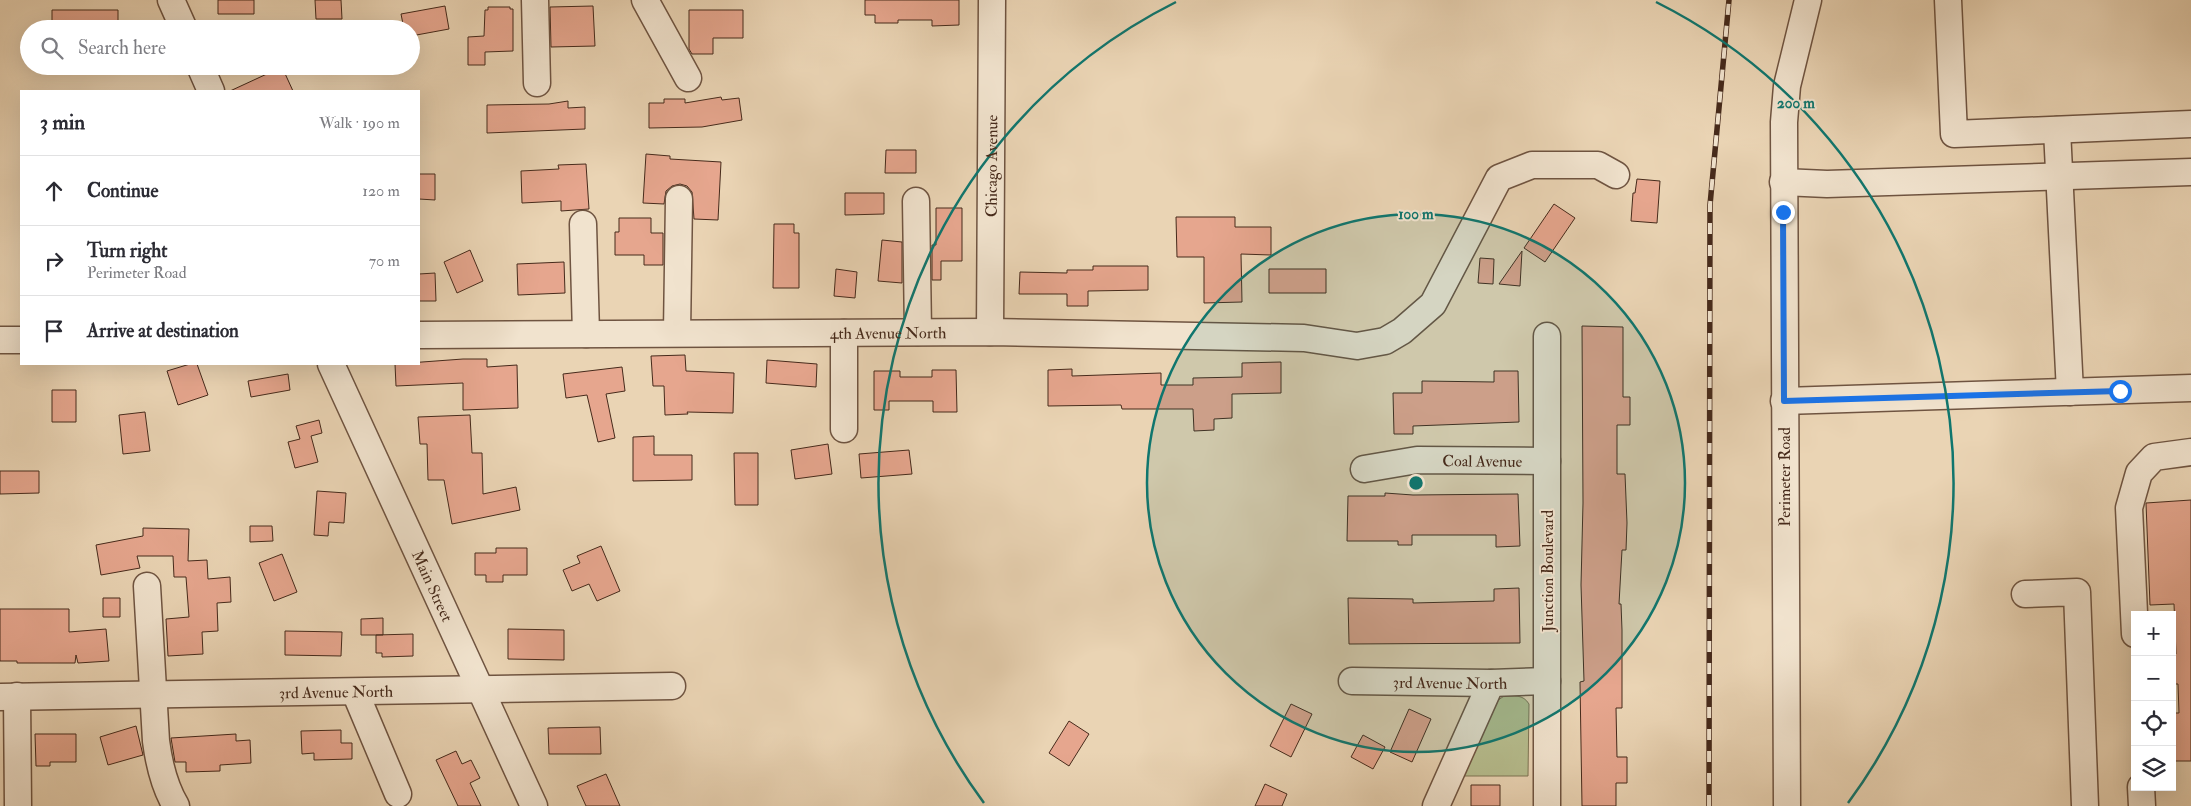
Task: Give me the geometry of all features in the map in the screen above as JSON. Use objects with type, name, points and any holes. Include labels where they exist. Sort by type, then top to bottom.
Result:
[{"type":"street","points":[[172,0],[180,20]]},
{"type":"street","points":[[535,0],[537,83]]},
{"type":"street","points":[[645,0],[688,78]]},
{"type":"street","name":"Chicago Avenue","points":[[990,332],[992,0]]},
{"type":"street","name":"Perimeter Road","points":[[1787,806],[1783,182],[1787,86],[1808,0]]},
{"type":"street","points":[[1948,0],[1954,134],[2191,124]]},
{"type":"street","points":[[204,75],[211,90]]},
{"type":"street","points":[[2057,130],[2070,392]]},
{"type":"street","name":"4th Avenue North","points":[[420,334],[990,332],[1304,338],[1357,346],[1385,341],[1402,331],[1433,304],[1499,178],[1532,165],[1598,165],[1616,175]]},
{"type":"street","points":[[1783,182],[1827,184],[2191,172]]},
{"type":"street","points":[[677,334],[679,199]]},
{"type":"street","points":[[916,201],[918,332]]},
{"type":"street","points":[[583,224],[586,334]]},
{"type":"street","points":[[844,333],[844,429]]},
{"type":"street","name":"Junction Boulevard","points":[[1547,336],[1547,806]]},
{"type":"street","points":[[0,340],[20,340]]},
{"type":"street","name":"Main Street","points":[[331,365],[534,806]]},
{"type":"street","points":[[1784,401],[2191,388]]},
{"type":"street","points":[[2134,611],[2129,508],[2139,472],[2154,457],[2191,452]]},
{"type":"street","name":"Coal Avenue","points":[[1364,469],[1416,460],[1547,462]]},
{"type":"street","points":[[148,586],[160,766],[169,794],[176,806]]},
{"type":"street","points":[[2025,594],[2077,592],[2086,806]]},
{"type":"street","name":"3rd Avenue North","points":[[1352,681],[1491,683],[1547,681]]},
{"type":"street","points":[[1436,806],[1491,683]]},
{"type":"street","name":"3rd Avenue North","points":[[8,697],[672,686]]},
{"type":"street","points":[[355,692],[398,794]]},
{"type":"street","points":[[8,697],[18,806]]},
{"type":"street","points":[[2141,791],[2142,806]]},
{"type":"green space","points":[[1504,696],[1521,697],[1529,704],[1528,776],[1462,776],[1497,701]]},
{"type":"building","points":[[218,0],[254,0],[254,14],[218,14]]},
{"type":"building","points":[[315,0],[341,0],[342,19],[316,19]]},
{"type":"building","points":[[865,0],[959,0],[959,25],[932,26],[932,20],[898,20],[898,23],[875,23],[875,15],[865,15]]},
{"type":"building","points":[[445,6],[449,29],[420,34],[420,20],[402,20],[401,14]]},
{"type":"building","points":[[593,6],[595,46],[551,47],[550,7]]},
{"type":"building","points":[[488,7],[510,7],[510,9],[513,9],[513,51],[485,52],[485,65],[468,65],[468,37],[484,36],[485,10],[488,10]]},
{"type":"building","points":[[52,10],[118,10],[118,20],[52,20]]},
{"type":"building","points":[[689,10],[743,10],[743,38],[713,38],[713,54],[692,54],[689,49]]},
{"type":"building","points":[[265,75],[286,75],[293,90],[232,90]]},
{"type":"building","points":[[721,97],[722,100],[739,98],[742,120],[702,127],[649,128],[649,103],[664,103],[664,99],[685,99],[685,103]]},
{"type":"building","points":[[568,101],[568,108],[585,107],[585,129],[487,133],[487,105],[549,104]]},
{"type":"building","points":[[886,150],[916,150],[916,173],[885,173]]},
{"type":"building","points":[[646,154],[670,156],[670,159],[721,162],[718,220],[694,219],[692,192],[687,186],[680,184],[672,186],[666,191],[664,204],[643,203]]},
{"type":"building","points":[[586,164],[589,209],[561,211],[561,201],[522,203],[521,171],[559,169],[558,165]]},
{"type":"building","points":[[420,174],[435,174],[435,200],[420,199]]},
{"type":"building","points":[[1637,179],[1660,181],[1657,223],[1631,221],[1633,193],[1635,193]]},
{"type":"building","points":[[845,193],[884,193],[884,214],[845,215]]},
{"type":"building","points":[[1554,204],[1575,218],[1545,262],[1524,248]]},
{"type":"building","points":[[936,208],[962,208],[962,261],[941,261],[941,280],[932,280],[932,245],[936,245]]},
{"type":"building","points":[[1176,217],[1235,217],[1235,227],[1271,227],[1271,255],[1241,254],[1242,302],[1204,303],[1204,257],[1177,257]]},
{"type":"building","points":[[619,218],[651,218],[651,233],[663,233],[663,265],[644,265],[644,255],[615,255],[615,232],[619,232]]},
{"type":"building","points":[[774,224],[794,224],[794,233],[799,233],[799,288],[773,288]]},
{"type":"building","points":[[882,240],[902,242],[902,283],[878,281]]},
{"type":"building","points":[[470,250],[483,281],[457,293],[444,262]]},
{"type":"building","points":[[1522,251],[1520,286],[1499,284]]},
{"type":"building","points":[[1480,258],[1494,259],[1493,284],[1478,283]]},
{"type":"building","points":[[564,262],[565,293],[518,295],[517,264]]},
{"type":"building","points":[[1093,266],[1148,266],[1148,290],[1088,291],[1088,306],[1067,306],[1067,294],[1019,294],[1020,272],[1067,273],[1067,270],[1093,270]]},
{"type":"building","points":[[836,269],[857,272],[855,298],[834,296]]},
{"type":"building","points":[[1269,269],[1326,269],[1326,293],[1269,293]]},
{"type":"building","points":[[435,273],[436,301],[420,301],[420,274]]},
{"type":"building","points":[[1582,326],[1623,327],[1623,397],[1630,397],[1630,425],[1617,425],[1617,474],[1625,474],[1627,523],[1626,550],[1622,550],[1619,604],[1621,604],[1622,630],[1622,708],[1616,708],[1617,757],[1627,757],[1627,783],[1616,783],[1616,806],[1582,806],[1580,682],[1584,681],[1581,585],[1583,503]]},
{"type":"building","points":[[685,355],[686,371],[734,373],[733,413],[687,412],[688,414],[665,415],[664,386],[653,386],[651,356]]},
{"type":"building","points":[[487,359],[487,367],[517,365],[518,408],[463,410],[463,383],[396,386],[395,365],[420,365],[420,362]]},
{"type":"building","points":[[767,360],[817,364],[816,387],[766,383]]},
{"type":"building","points":[[1281,362],[1281,393],[1232,394],[1232,418],[1214,419],[1214,430],[1194,431],[1193,409],[1122,409],[1121,405],[1048,406],[1048,370],[1072,369],[1072,376],[1161,373],[1161,385],[1193,385],[1193,378],[1242,377],[1242,363]]},
{"type":"building","points":[[187,365],[197,365],[208,395],[178,405],[167,371]]},
{"type":"building","points":[[622,367],[625,391],[606,394],[615,438],[598,442],[587,395],[566,398],[563,374]]},
{"type":"building","points":[[932,370],[956,370],[957,412],[933,412],[933,401],[889,401],[889,410],[874,410],[874,371],[900,371],[900,377],[932,377]]},
{"type":"building","points":[[1494,371],[1518,371],[1519,422],[1413,426],[1413,434],[1394,434],[1393,393],[1422,393],[1422,381],[1494,382]]},
{"type":"building","points":[[288,374],[290,390],[251,397],[248,381]]},
{"type":"building","points":[[52,390],[76,390],[76,422],[52,422]]},
{"type":"building","points":[[145,412],[150,451],[123,454],[119,415]]},
{"type":"building","points":[[470,415],[472,453],[482,453],[483,494],[516,487],[520,510],[452,524],[444,480],[428,480],[427,444],[420,444],[418,417]]},
{"type":"building","points":[[319,420],[322,433],[311,436],[318,462],[295,468],[288,442],[300,439],[296,426]]},
{"type":"building","points":[[654,436],[654,455],[692,455],[692,480],[633,481],[633,437]]},
{"type":"building","points":[[828,444],[832,474],[795,479],[791,450]]},
{"type":"building","points":[[909,450],[912,474],[861,478],[859,454]]},
{"type":"building","points":[[734,453],[758,453],[758,505],[735,505]]},
{"type":"building","points":[[0,471],[39,471],[39,493],[0,494]]},
{"type":"building","points":[[317,491],[346,493],[344,523],[329,522],[328,536],[314,535]]},
{"type":"building","points":[[1385,493],[1413,495],[1518,494],[1520,546],[1496,547],[1496,535],[1412,535],[1412,545],[1398,545],[1398,541],[1347,541],[1348,496],[1385,496]]},
{"type":"building","points":[[2191,500],[2191,761],[2176,761],[2176,713],[2179,713],[2178,684],[2176,684],[2176,611],[2174,611],[2174,604],[2150,605],[2146,503]]},
{"type":"building","points":[[250,526],[272,526],[273,541],[250,542]]},
{"type":"building","points":[[143,528],[189,529],[188,561],[207,560],[208,579],[230,577],[231,602],[217,603],[218,631],[202,632],[203,654],[168,656],[166,619],[189,617],[186,577],[174,577],[173,556],[137,556],[140,568],[101,575],[96,545],[143,536]]},
{"type":"building","points":[[601,546],[620,591],[597,601],[589,584],[572,591],[563,570],[580,563],[577,556]]},
{"type":"building","points":[[496,548],[527,548],[527,575],[503,575],[503,582],[486,582],[486,575],[475,575],[475,553],[496,553]]},
{"type":"building","points":[[282,554],[297,592],[274,601],[259,563]]},
{"type":"building","points":[[1519,588],[1520,643],[1349,644],[1348,598],[1413,599],[1413,603],[1494,601],[1494,589]]},
{"type":"building","points":[[103,598],[120,598],[120,617],[103,617]]},
{"type":"building","points":[[0,609],[69,609],[69,632],[106,629],[109,661],[78,663],[76,655],[75,663],[17,663],[17,661],[0,661]]},
{"type":"building","points":[[383,618],[383,635],[361,635],[361,619]]},
{"type":"building","points":[[508,629],[564,630],[564,660],[508,659]]},
{"type":"building","points":[[285,631],[342,632],[341,656],[285,655]]},
{"type":"building","points":[[413,634],[413,656],[382,657],[382,653],[376,653],[376,635]]},
{"type":"building","points":[[1291,704],[1312,714],[1291,757],[1270,746]]},
{"type":"building","points":[[1409,709],[1431,719],[1412,762],[1390,752]]},
{"type":"building","points":[[1069,721],[1089,734],[1069,766],[1049,753]]},
{"type":"building","points":[[136,726],[143,755],[108,765],[100,737]]},
{"type":"building","points":[[600,727],[601,754],[549,754],[548,728]]},
{"type":"building","points":[[341,730],[341,743],[352,743],[352,759],[314,760],[314,753],[302,754],[301,731]]},
{"type":"building","points":[[35,734],[76,734],[76,762],[50,762],[50,766],[36,766]]},
{"type":"building","points":[[236,734],[236,741],[250,740],[251,763],[220,765],[220,771],[186,772],[186,762],[175,762],[171,738]]},
{"type":"building","points":[[1363,735],[1385,747],[1373,769],[1351,757]]},
{"type":"building","points":[[456,751],[462,764],[471,760],[480,778],[470,783],[481,806],[458,806],[436,760]]},
{"type":"building","points":[[606,774],[620,806],[586,806],[577,786]]},
{"type":"building","points":[[1265,784],[1287,794],[1282,806],[1255,806]]},
{"type":"building","points":[[1471,785],[1500,785],[1500,806],[1471,806]]},
{"type":"railway","points":[[1709,806],[1710,205],[1729,0]]},
{"type":"route","points":[[1783,212],[1784,401],[2120,391]]}]
